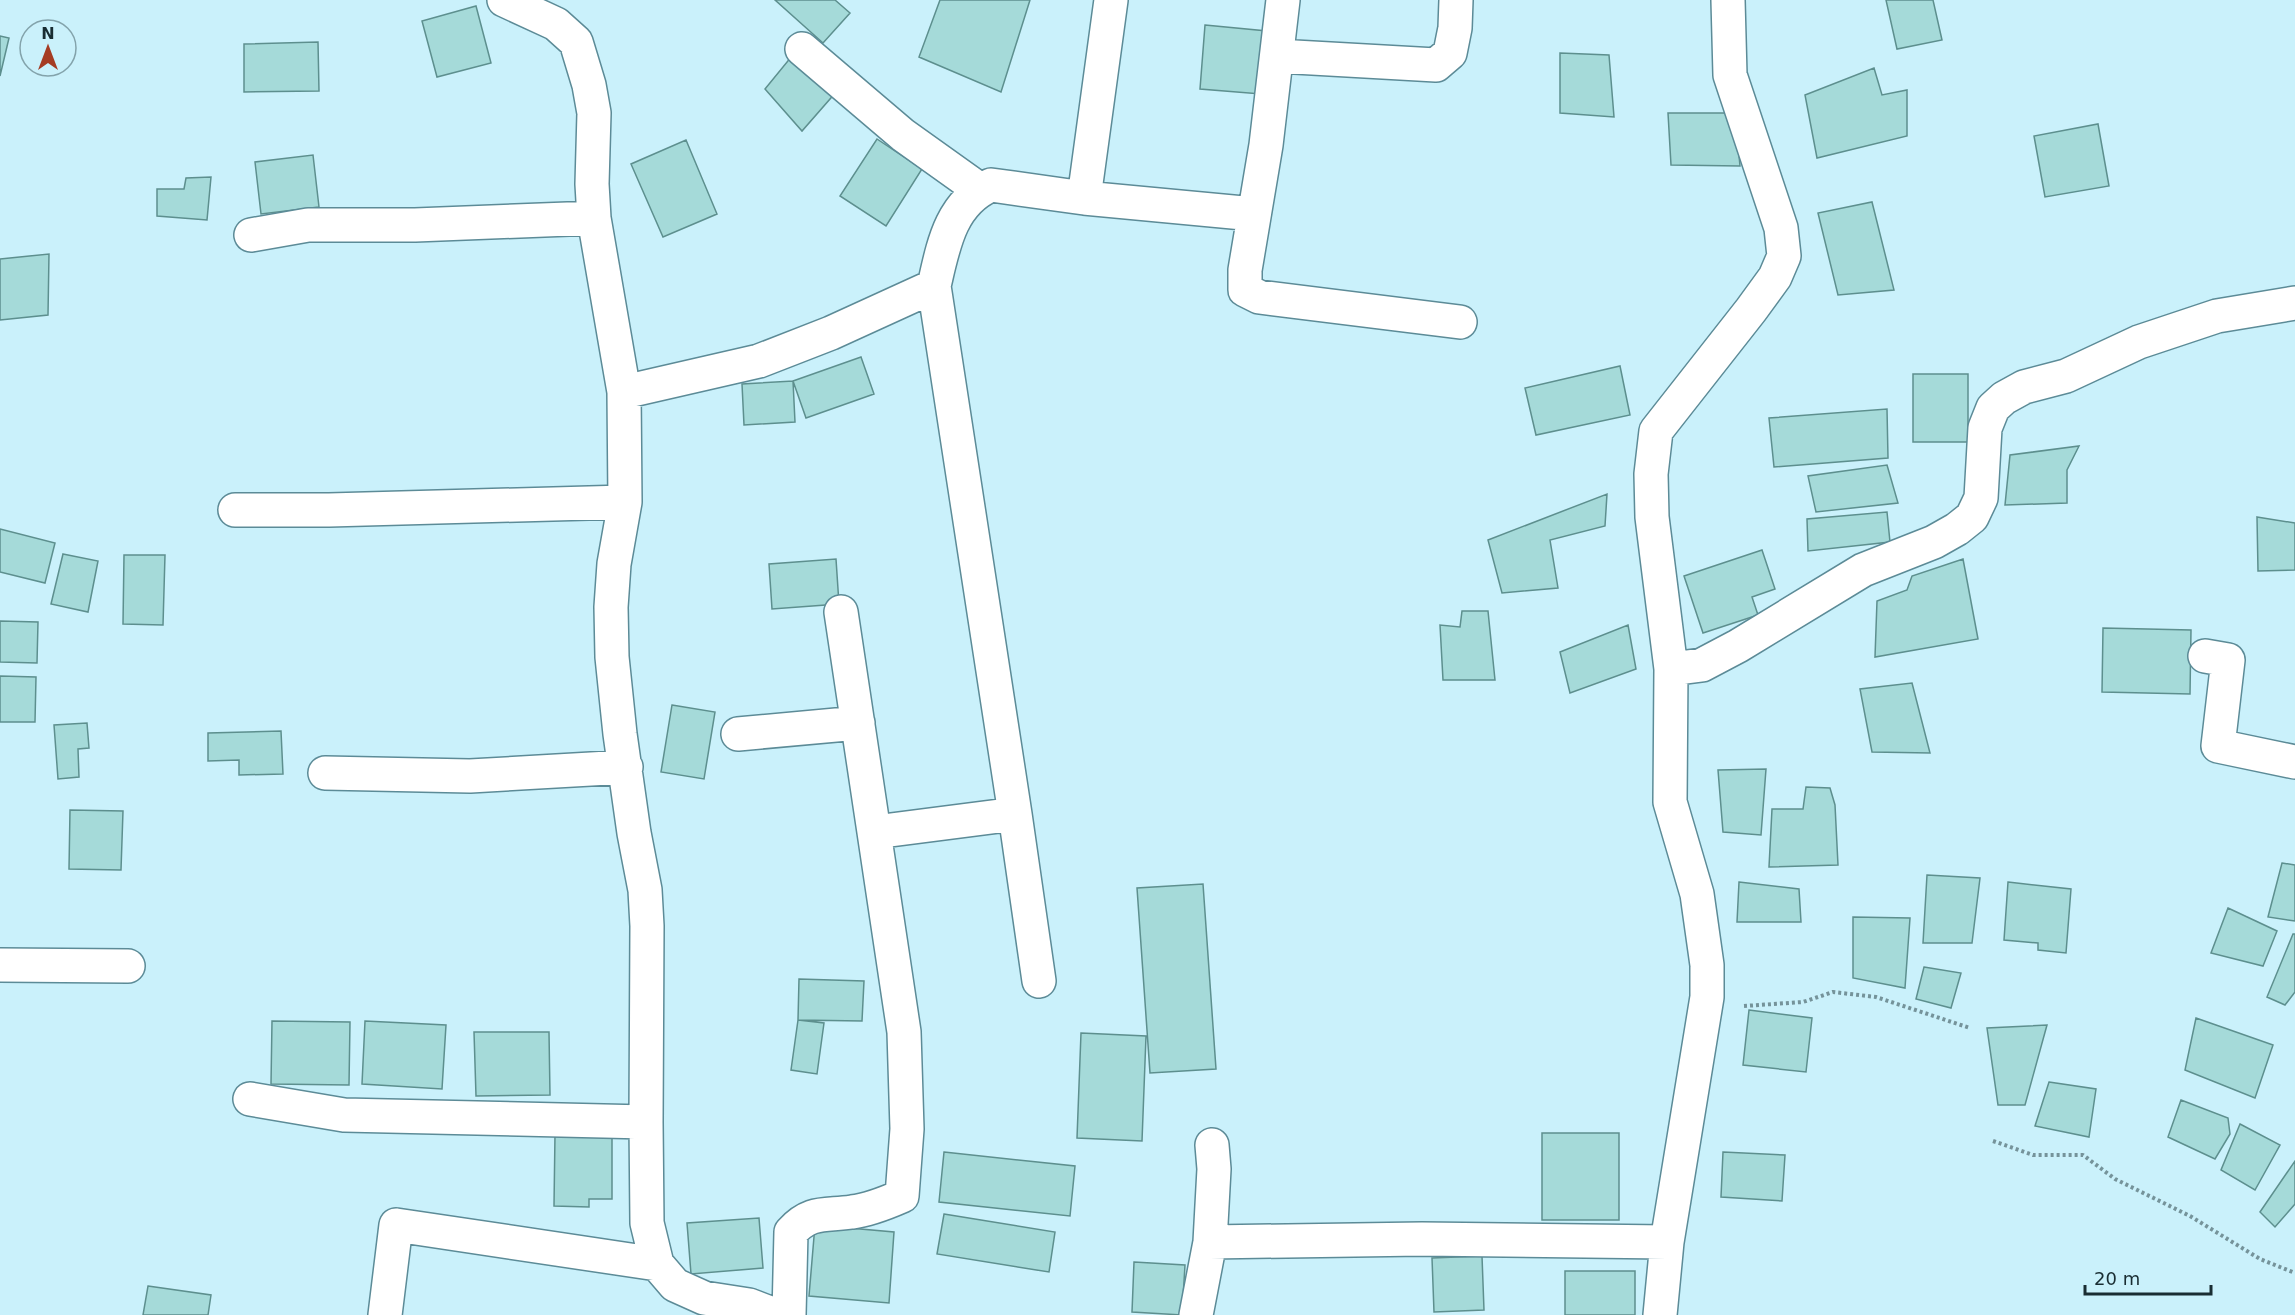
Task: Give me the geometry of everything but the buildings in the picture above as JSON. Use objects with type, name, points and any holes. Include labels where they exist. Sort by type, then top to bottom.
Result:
[{"type":"street","points":[[504,0],[556,24],[576,42],[589,85],[594,113],[592,184],[594,218],[624,392],[625,502],[614,564],[610,607],[620,734],[634,833],[645,890],[647,1223],[657,1264],[675,1285],[704,1298],[749,1305],[775,1315]]},
{"type":"street","points":[[1084,198],[1111,0]]},
{"type":"street","points":[[1283,0],[1266,145],[1245,270],[1245,290],[1258,297],[1460,322]]},
{"type":"street","points":[[1277,56],[1436,65],[1450,53],[1455,28],[1456,0]]},
{"type":"street","points":[[1660,1315],[1667,1242],[1707,997],[1707,965],[1696,894],[1670,802],[1671,669],[1652,517],[1651,474],[1656,431],[1751,310],[1775,277],[1784,256],[1781,228],[1730,75],[1728,0]]},
{"type":"street","points":[[802,49],[903,135],[980,190]]},
{"type":"street","points":[[1039,981],[1016,814],[934,286],[947,232],[966,201],[991,185],[1084,198],[1254,213]]},
{"type":"street","points":[[251,235],[308,225],[415,225],[594,218]]},
{"type":"street","points":[[624,392],[759,361],[831,333],[934,286]]},
{"type":"street","points":[[1671,669],[1702,665],[1738,646],[1863,570],[1934,542],[1972,517],[1981,498],[1985,428],[1993,408],[2004,398],[2024,387],[2066,376],[2139,342],[2217,316],[2295,303]]},
{"type":"street","points":[[235,510],[329,510],[625,502]]},
{"type":"street","points":[[789,1315],[790,1232],[802,1220],[817,1214],[853,1212],[885,1204],[902,1196],[907,1129],[904,1032],[841,612]]},
{"type":"street","points":[[2205,656],[2228,660],[2218,746],[2295,762]]},
{"type":"street","points":[[738,734],[858,723]]},
{"type":"street","points":[[325,773],[470,776],[626,767]]},
{"type":"street","points":[[875,832],[1016,814]]},
{"type":"street","points":[[0,964],[128,966]]},
{"type":"street","points":[[250,1099],[344,1115],[646,1122]]},
{"type":"street","points":[[1197,1315],[1210,1242],[1214,1169],[1212,1145]]},
{"type":"street","points":[[386,1315],[396,1226],[657,1264]]},
{"type":"street","points":[[1210,1242],[1422,1239],[1667,1242]]},
{"type":"path","points":[[1707,997],[1744,1006],[1803,1002],[1833,992],[1876,997],[1970,1028]]},
{"type":"path","points":[[1993,1141],[2033,1155],[2083,1155],[2115,1179],[2190,1216],[2260,1259],[2295,1273]]}]
